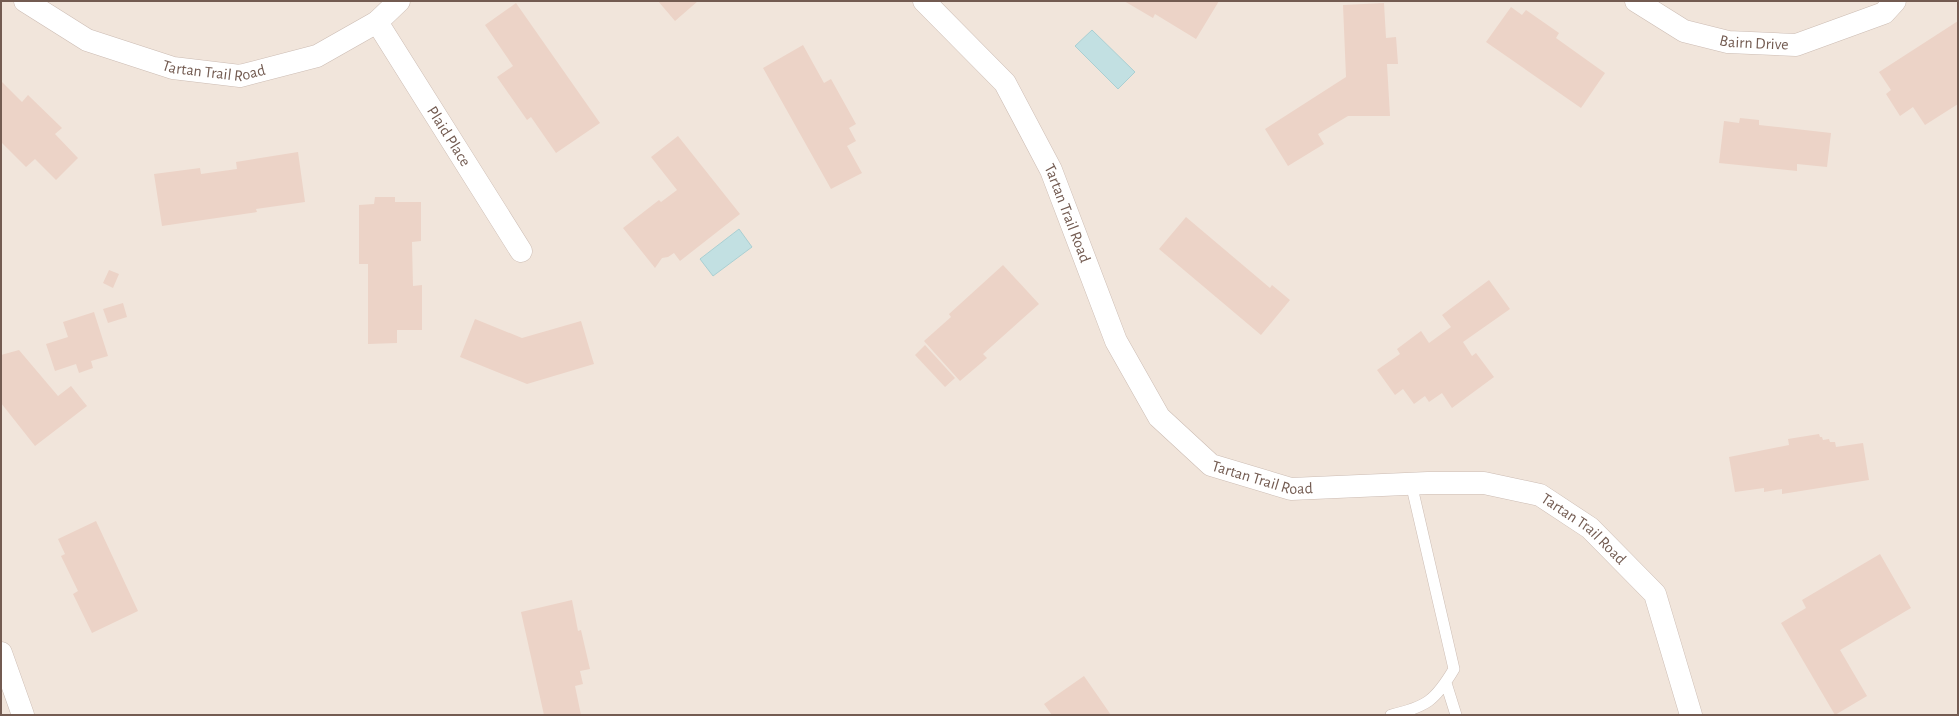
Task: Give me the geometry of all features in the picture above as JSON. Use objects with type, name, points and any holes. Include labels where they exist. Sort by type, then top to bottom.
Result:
[{"type":"street","name":"Tartan Trail Road","points":[[25,1],[87,40],[173,68],[240,76],[317,56],[377,22],[398,1]]},
{"type":"street","name":"Tartan Trail Road","points":[[924,1],[1005,83],[1051,170],[1116,341],[1159,417],[1211,465],[1291,489],[1411,483],[1484,483],[1540,495],[1590,528],[1655,594],[1691,715]]},
{"type":"street","name":"Bairn Drive","points":[[1636,1],[1684,31],[1728,42],[1796,45],[1884,13],[1895,1]]},
{"type":"street","name":"Plaid Place","points":[[377,22],[522,251]]},
{"type":"street","points":[[1,652],[23,715]]},
{"type":"lane","points":[[1391,715],[1417,709],[1440,692],[1454,669],[1411,483]]},
{"type":"lane","points":[[1446,683],[1456,715]]},
{"type":"shaded area","points":[[1,1],[1958,1],[1958,715],[1,715]]},
{"type":"water","points":[[1092,30],[1135,72],[1118,89],[1075,46]]},
{"type":"water","points":[[739,229],[752,247],[713,276],[700,259]]},
{"type":"building","points":[[658,1],[698,1],[675,21]]},
{"type":"building","points":[[1124,1],[1219,1],[1196,39],[1155,14],[1153,18]]},
{"type":"building","points":[[516,3],[600,123],[556,153],[531,117],[527,120],[497,77],[513,66],[485,25]]},
{"type":"building","points":[[1384,3],[1386,38],[1396,37],[1398,64],[1387,64],[1390,116],[1348,116],[1318,134],[1324,144],[1288,166],[1265,129],[1346,77],[1343,5]]},
{"type":"building","points":[[1511,7],[1522,15],[1526,10],[1559,33],[1556,38],[1605,73],[1581,108],[1486,42]]},
{"type":"building","points":[[1958,21],[1958,104],[1925,125],[1913,107],[1900,116],[1886,94],[1891,90],[1879,72]]},
{"type":"building","points":[[803,45],[824,83],[831,79],[856,124],[849,128],[856,141],[847,146],[862,173],[831,189],[763,68]]},
{"type":"building","points":[[1,81],[22,102],[28,95],[62,128],[55,134],[78,158],[56,180],[35,159],[26,167],[1,142]]},
{"type":"building","points":[[1740,118],[1759,120],[1759,125],[1831,133],[1827,167],[1797,164],[1797,171],[1719,163],[1724,121],[1739,123]]},
{"type":"building","points":[[678,136],[740,214],[680,261],[674,253],[668,257],[662,258],[655,268],[623,228],[659,200],[661,202],[677,190],[651,157]]},
{"type":"building","points":[[298,152],[305,202],[256,209],[257,212],[162,226],[154,174],[200,168],[201,174],[237,169],[236,162]]},
{"type":"building","points":[[375,197],[395,197],[395,202],[421,202],[421,241],[412,242],[413,286],[422,285],[422,330],[397,330],[397,343],[368,344],[368,264],[359,264],[359,205],[374,204]]},
{"type":"building","points":[[1186,217],[1270,288],[1272,285],[1290,300],[1261,335],[1159,249]]},
{"type":"building","points":[[1003,265],[1039,304],[983,354],[987,358],[960,381],[924,341],[951,317],[949,314]]},
{"type":"building","points":[[109,270],[119,274],[113,288],[103,283]]},
{"type":"building","points":[[1489,280],[1510,309],[1463,342],[1472,356],[1476,353],[1494,377],[1452,408],[1442,393],[1429,402],[1425,396],[1414,404],[1403,389],[1395,395],[1377,370],[1400,354],[1397,349],[1421,331],[1429,343],[1451,327],[1442,315]]},
{"type":"building","points":[[123,303],[127,317],[108,323],[103,309]]},
{"type":"building","points":[[94,312],[108,356],[91,361],[93,368],[79,373],[76,364],[55,371],[46,344],[68,337],[63,322]]},
{"type":"building","points":[[475,319],[522,338],[581,321],[594,364],[527,384],[460,357]]},
{"type":"building","points":[[925,345],[955,378],[945,387],[915,355]]},
{"type":"building","points":[[19,350],[58,396],[71,386],[87,406],[35,446],[1,403],[1,355]]},
{"type":"building","points":[[1819,434],[1823,440],[1829,439],[1830,442],[1835,442],[1836,447],[1863,443],[1869,480],[1782,494],[1782,489],[1764,492],[1764,488],[1735,492],[1729,457],[1789,445],[1788,439]]},
{"type":"building","points":[[96,521],[138,611],[92,633],[73,594],[78,591],[61,556],[65,554],[58,539]]},
{"type":"building","points":[[1880,554],[1911,608],[1840,650],[1867,696],[1835,715],[1781,623],[1806,608],[1802,600]]},
{"type":"building","points":[[572,600],[578,631],[581,630],[590,669],[580,671],[583,684],[575,686],[581,715],[544,715],[521,612]]},
{"type":"building","points":[[1084,676],[1111,715],[1052,715],[1044,704]]}]
